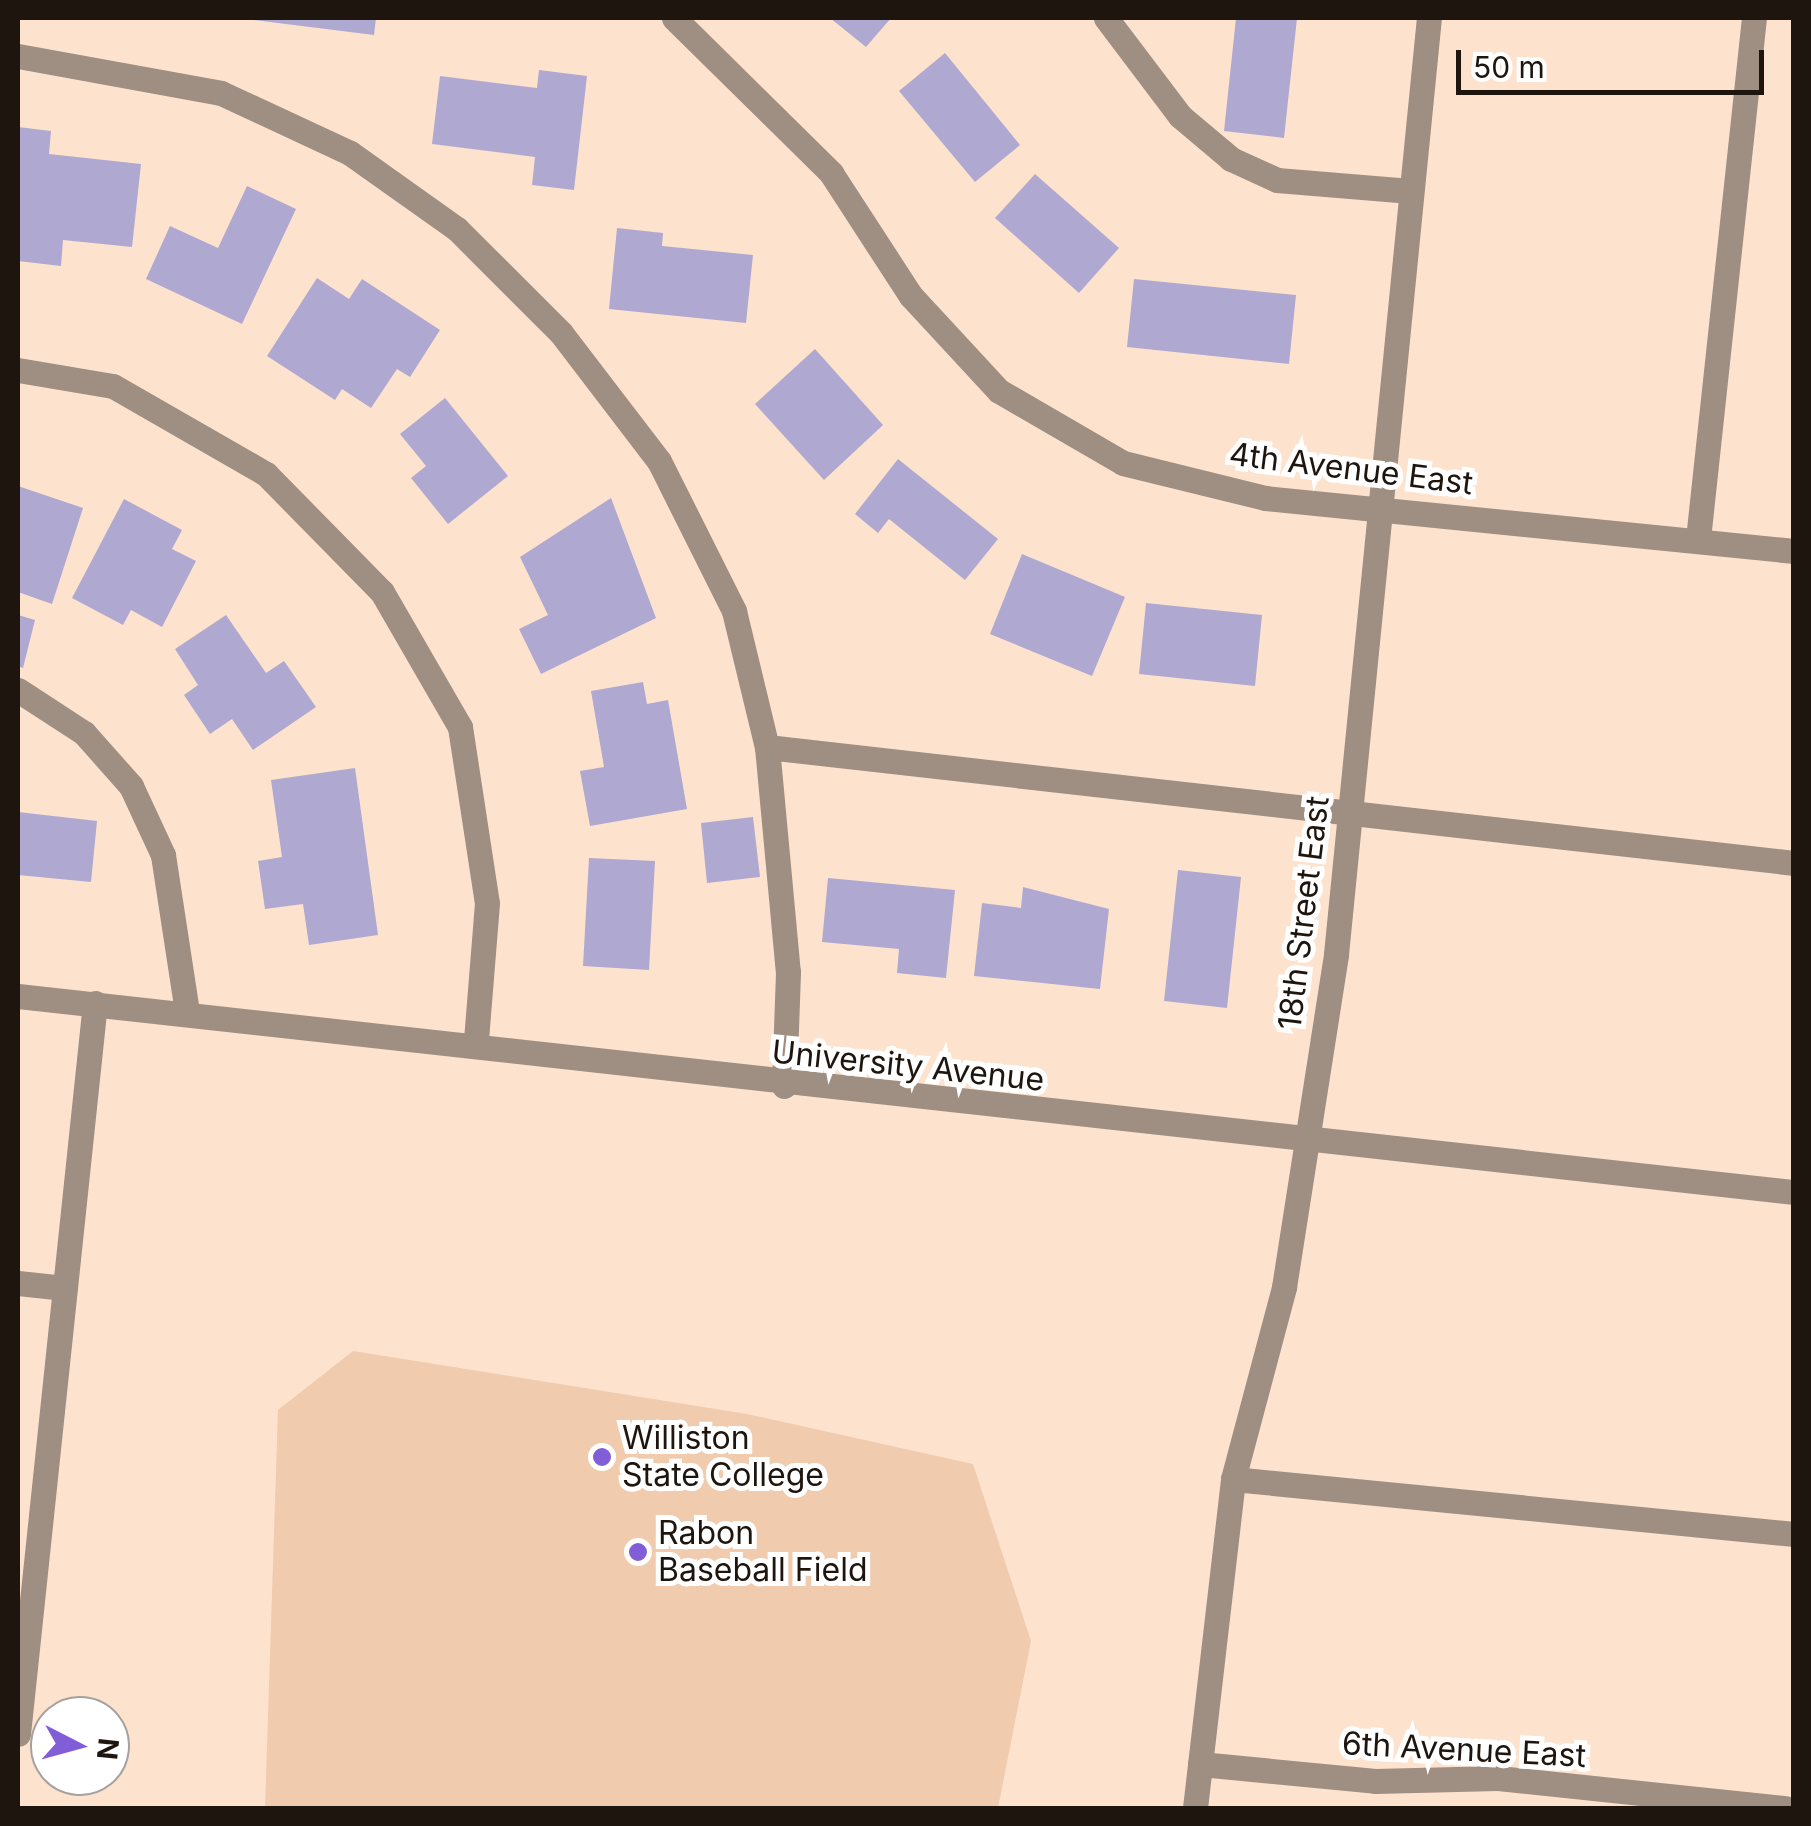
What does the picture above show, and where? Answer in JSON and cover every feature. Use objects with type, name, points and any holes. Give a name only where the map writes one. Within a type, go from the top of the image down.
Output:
[{"type":"street","name":"4th Avenue East","points":[[674,18],[831,173],[912,296],[999,391],[1124,463],[1265,498],[1794,551]]},
{"type":"street","points":[[1106,18],[1180,116],[1232,159],[1277,180],[1411,191]]},
{"type":"street","name":"18th Street East","points":[[1195,1808],[1233,1479],[1284,1287],[1350,813],[1429,18]]},
{"type":"street","points":[[1698,539],[1754,18]]},
{"type":"street","points":[[18,56],[221,93],[350,153],[457,229],[561,333],[659,462],[734,612],[768,747],[788,972],[784,1086]]},
{"type":"street","points":[[18,370],[113,386],[266,474],[382,592],[460,727],[487,903],[476,1042]]},
{"type":"street","points":[[18,690],[84,732],[131,786],[163,855],[188,1011]]},
{"type":"street","points":[[768,747],[1794,864]]},
{"type":"street","name":"University Avenue","points":[[18,996],[476,1042],[784,1086],[1794,1192]]},
{"type":"street","points":[[18,1734],[95,1003]]},
{"type":"street","points":[[18,1283],[65,1288]]},
{"type":"street","points":[[1233,1479],[1794,1534]]},
{"type":"street","name":"6th Avenue East","points":[[1200,1764],[1375,1781],[1498,1778],[1785,1808]]},
{"type":"shaded area","name":"Rabon Baseball Field","points":[[353,1351],[747,1414],[973,1464],[1031,1641],[998,1808],[265,1808],[278,1410]]},
{"type":"building","points":[[239,18],[376,18],[374,35]]},
{"type":"building","points":[[830,18],[891,18],[866,47]]},
{"type":"building","points":[[1236,18],[1297,18],[1284,138],[1224,131]]},
{"type":"building","points":[[945,53],[1020,145],[975,182],[899,91]]},
{"type":"building","points":[[539,70],[587,76],[574,190],[532,185],[535,157],[432,144],[440,76],[537,88]]},
{"type":"building","points":[[18,127],[51,131],[49,154],[141,164],[132,247],[63,240],[61,266],[18,261]]},
{"type":"building","points":[[1035,174],[1119,248],[1079,293],[995,218]]},
{"type":"building","points":[[247,186],[296,209],[242,324],[146,279],[170,226],[218,248]]},
{"type":"building","points":[[617,228],[663,233],[662,246],[753,255],[746,323],[609,309]]},
{"type":"building","points":[[317,278],[349,299],[362,279],[440,330],[410,377],[397,369],[371,408],[342,389],[335,400],[267,356]]},
{"type":"building","points":[[1134,279],[1296,295],[1289,364],[1127,347]]},
{"type":"building","points":[[815,349],[883,425],[824,480],[755,404]]},
{"type":"building","points":[[445,398],[508,476],[448,524],[411,478],[426,466],[400,434]]},
{"type":"building","points":[[898,459],[998,539],[965,580],[889,519],[878,533],[855,514]]},
{"type":"building","points":[[18,486],[83,508],[52,604],[18,592]]},
{"type":"building","points":[[611,498],[656,618],[541,674],[519,629],[548,615],[520,557]]},
{"type":"building","points":[[124,499],[182,530],[172,549],[196,561],[162,627],[131,610],[123,625],[72,598]]},
{"type":"building","points":[[1022,554],[1125,597],[1092,676],[990,634]]},
{"type":"building","points":[[1146,603],[1262,615],[1255,686],[1139,674]]},
{"type":"building","points":[[18,615],[35,620],[23,668],[18,666]]},
{"type":"building","points":[[226,615],[266,673],[284,661],[316,707],[253,750],[232,719],[210,734],[184,695],[198,685],[175,649]]},
{"type":"building","points":[[643,682],[647,704],[668,700],[687,809],[590,826],[580,771],[604,767],[591,691]]},
{"type":"building","points":[[355,768],[378,935],[309,945],[303,904],[265,909],[258,861],[282,857],[271,780]]},
{"type":"building","points":[[18,812],[97,821],[91,882],[18,875]]},
{"type":"building","points":[[753,817],[760,877],[707,883],[701,823]]},
{"type":"building","points":[[589,858],[655,861],[649,970],[583,966]]},
{"type":"building","points":[[1178,870],[1241,877],[1227,1008],[1164,1001]]},
{"type":"building","points":[[828,878],[955,890],[946,978],[897,973],[899,949],[822,942]]},
{"type":"building","points":[[1023,887],[1109,909],[1100,989],[974,976],[982,903],[1021,908]]},
{"type":"place","name":"Williston State College","points":[[602,1457]]},
{"type":"place","name":"Rabon Baseball Field","points":[[638,1552]]}]
